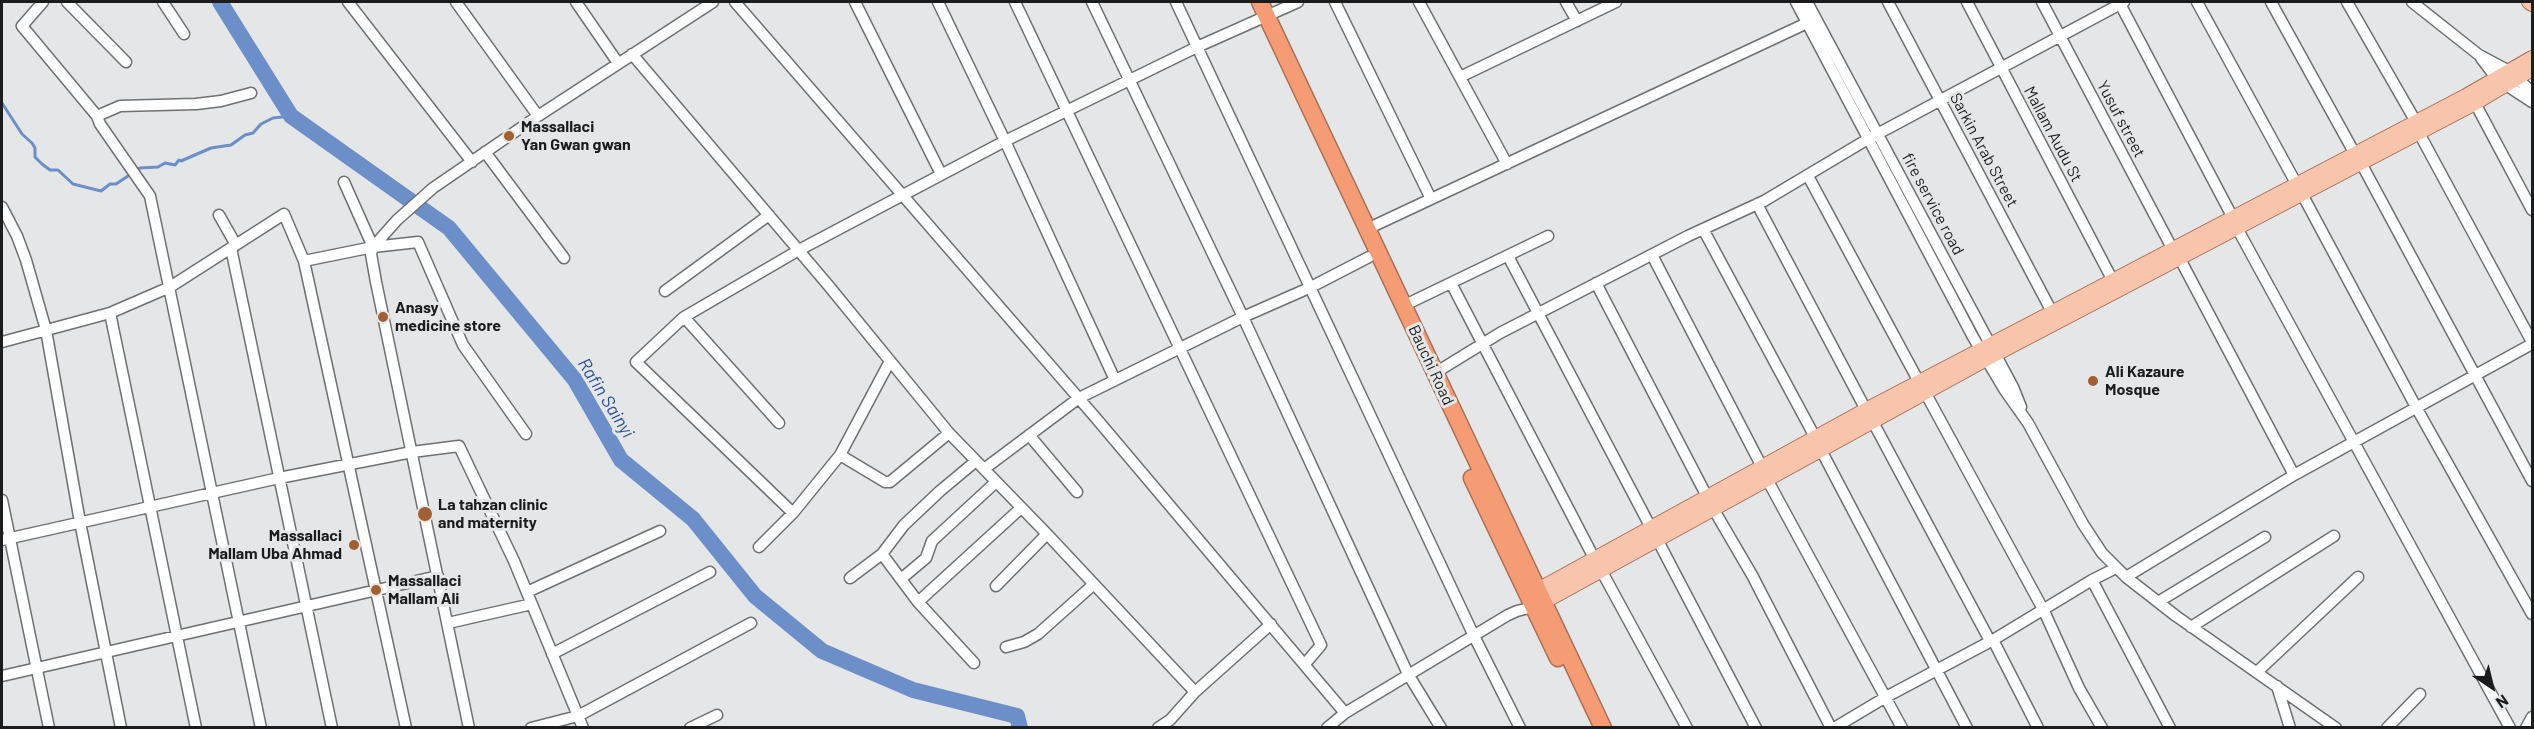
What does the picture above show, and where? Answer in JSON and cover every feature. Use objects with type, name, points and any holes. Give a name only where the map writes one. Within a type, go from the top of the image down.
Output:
[{"type":"highway","name":"Bauchi Road","points":[[1251,2],[1262,12],[1435,373],[1532,601],[1603,728]]},
{"type":"highway","name":"Bauchi Road","points":[[1262,12],[1369,257],[1592,728]]},
{"type":"main road","points":[[2418,127],[2475,103],[2532,58]]},
{"type":"main road","points":[[1532,601],[1598,564],[1657,539],[1714,510],[1768,480],[1818,445],[1988,352],[2507,79],[2532,69]]},
{"type":"main road","points":[[1988,352],[2052,312],[2113,281],[2176,254]]},
{"type":"main road","points":[[1598,564],[1650,526],[1762,467],[1818,445]]},
{"type":"street","points":[[43,2],[22,26],[97,116],[100,124],[150,196],[261,728]]},
{"type":"street","points":[[67,2],[126,62]]},
{"type":"street","points":[[163,2],[184,34]]},
{"type":"street","points":[[348,2],[472,162]]},
{"type":"street","points":[[456,2],[538,116]]},
{"type":"street","points":[[576,2],[618,63]]},
{"type":"street","points":[[469,728],[376,282],[371,254],[373,247],[397,220],[433,189],[538,116],[713,2]]},
{"type":"street","points":[[735,2],[1079,398],[1345,713]]},
{"type":"street","points":[[855,2],[941,174]]},
{"type":"street","points":[[938,2],[1115,380]]},
{"type":"street","points":[[1015,2],[1321,645],[1305,664]]},
{"type":"street","points":[[1092,2],[1243,318],[1408,674],[1441,728]]},
{"type":"street","points":[[1176,2],[1309,288],[1520,728]]},
{"type":"street","points":[[793,513],[636,362],[684,316],[799,250],[1005,141],[1130,82],[1262,12],[1298,2]]},
{"type":"street","points":[[1335,2],[1431,199]]},
{"type":"street","points":[[1419,2],[1507,164]]},
{"type":"street","points":[[1566,2],[1577,21]]},
{"type":"street","points":[[1460,77],[1616,2]]},
{"type":"street","points":[[1796,2],[1873,136]]},
{"type":"street","name":"fire service road","points":[[1808,2],[1873,136],[1988,352],[2013,387],[2028,423],[2083,524],[2116,568],[2126,577],[2192,627],[2336,728]]},
{"type":"street","name":"Sarkin Arab Street","points":[[1888,2],[2052,312]]},
{"type":"street","name":"Mallam Audu St","points":[[1966,2],[2113,281]]},
{"type":"street","name":"Yusuf street","points":[[2042,2],[2294,475]]},
{"type":"street","points":[[1435,373],[1538,313],[1703,229],[1758,204],[1873,136],[2121,2],[2235,223],[2510,728]]},
{"type":"street","points":[[2197,2],[2416,407],[2532,614]]},
{"type":"street","points":[[2271,2],[2532,482]]},
{"type":"street","points":[[2126,577],[2294,475],[2532,343],[2418,127],[2347,2]]},
{"type":"street","points":[[2412,2],[2479,55],[2532,102]]},
{"type":"street","points":[[1367,229],[1807,23]]},
{"type":"street","points":[[632,54],[799,250],[950,433],[1195,692]]},
{"type":"street","points":[[2507,79],[2532,92]]},
{"type":"street","points":[[97,116],[120,106],[196,104],[251,93]]},
{"type":"street","points":[[2475,103],[2532,210]]},
{"type":"street","points":[[485,152],[564,258]]},
{"type":"street","points":[[1808,176],[2044,611],[2079,688],[2102,728]]},
{"type":"street","points":[[344,183],[373,247]]},
{"type":"street","points":[[1758,204],[2038,728]]},
{"type":"street","points":[[2,207],[26,260],[46,330],[80,522],[121,728]]},
{"type":"street","points":[[219,214],[233,247],[332,728]]},
{"type":"street","points":[[2,342],[110,313],[170,287],[284,214],[304,261],[406,728]]},
{"type":"street","points":[[665,291],[769,215]]},
{"type":"street","points":[[1703,229],[1938,669],[1967,728]]},
{"type":"street","points":[[1403,306],[1548,236]]},
{"type":"street","points":[[304,261],[373,247],[418,242],[463,345],[526,434]]},
{"type":"street","points":[[1652,255],[1762,467]]},
{"type":"street","points":[[1508,256],[1650,526]]},
{"type":"street","points":[[850,578],[882,554],[904,525],[940,491],[1029,435],[1079,398],[1369,257]]},
{"type":"street","points":[[1451,283],[1687,728]]},
{"type":"street","points":[[1596,283],[1714,510],[1752,575],[1832,728],[1991,641],[2116,568]]},
{"type":"street","points":[[110,313],[196,728]]},
{"type":"street","points":[[684,316],[779,423]]},
{"type":"street","points":[[759,548],[793,513],[840,455],[890,361]]},
{"type":"street","points":[[840,455],[885,482],[890,482],[950,433]]},
{"type":"street","points":[[1029,435],[1077,492]]},
{"type":"street","points":[[5,539],[279,478],[412,452],[459,446],[528,592],[583,728]]},
{"type":"street","points":[[1768,480],[1902,728]]},
{"type":"street","points":[[901,579],[926,558],[932,541],[996,482]]},
{"type":"street","points":[[2,500],[5,539],[50,728]]},
{"type":"street","points":[[918,602],[1021,508]]},
{"type":"street","points":[[528,592],[660,531]]},
{"type":"street","points":[[996,586],[1047,534]]},
{"type":"street","points":[[2192,627],[2334,536]]},
{"type":"street","points":[[2158,602],[2265,537]]},
{"type":"street","points":[[1657,539],[1756,728]]},
{"type":"street","points":[[882,554],[918,602],[974,663]]},
{"type":"street","points":[[552,654],[710,572]]},
{"type":"street","points":[[2,676],[438,576]]},
{"type":"street","points":[[2257,672],[2358,578]]},
{"type":"street","points":[[2092,580],[2170,728]]},
{"type":"street","points":[[1006,647],[1024,642],[1038,634],[1094,584]]},
{"type":"street","points":[[1327,728],[1345,713],[1532,601]]},
{"type":"street","points":[[448,624],[532,604]]},
{"type":"street","points":[[531,728],[578,716],[751,622]]},
{"type":"street","points":[[1158,728],[1170,720],[1195,692],[1271,624]]},
{"type":"street","points":[[2277,685],[2290,728]]},
{"type":"street","points":[[2387,728],[2420,694]]},
{"type":"street","points":[[690,728],[717,715]]},
{"type":"street","points":[[2526,728],[2532,717]]},
{"type":"waterway","name":"Rafin Sainyi","points":[[220,2],[291,116],[449,228],[575,380],[621,460],[693,519],[755,596],[822,651],[913,690],[1017,716],[1020,728]]},
{"type":"waterway","points":[[2,103],[22,134],[32,143],[35,148],[35,157],[50,170],[58,170],[73,184],[101,191],[131,174]]},
{"type":"waterway","points":[[136,171],[140,168],[158,167],[165,163],[175,165],[179,160],[211,148],[231,145],[245,135],[253,133],[261,124],[273,118],[291,116]]},
{"type":"place","name":"Massallaci Yan Gwan gwan","points":[[509,136]]},
{"type":"place","name":"Anasy medicine store","points":[[383,317]]},
{"type":"place","name":"Ali Kazaure Mosque","points":[[2093,381]]},
{"type":"place","name":"La tahzan clinic and maternity","points":[[425,514]]},
{"type":"place","name":"Massallaci Mallam Uba Ahmad","points":[[354,545]]},
{"type":"place","name":"Massallaci Mallam Ali","points":[[376,590]]}]
